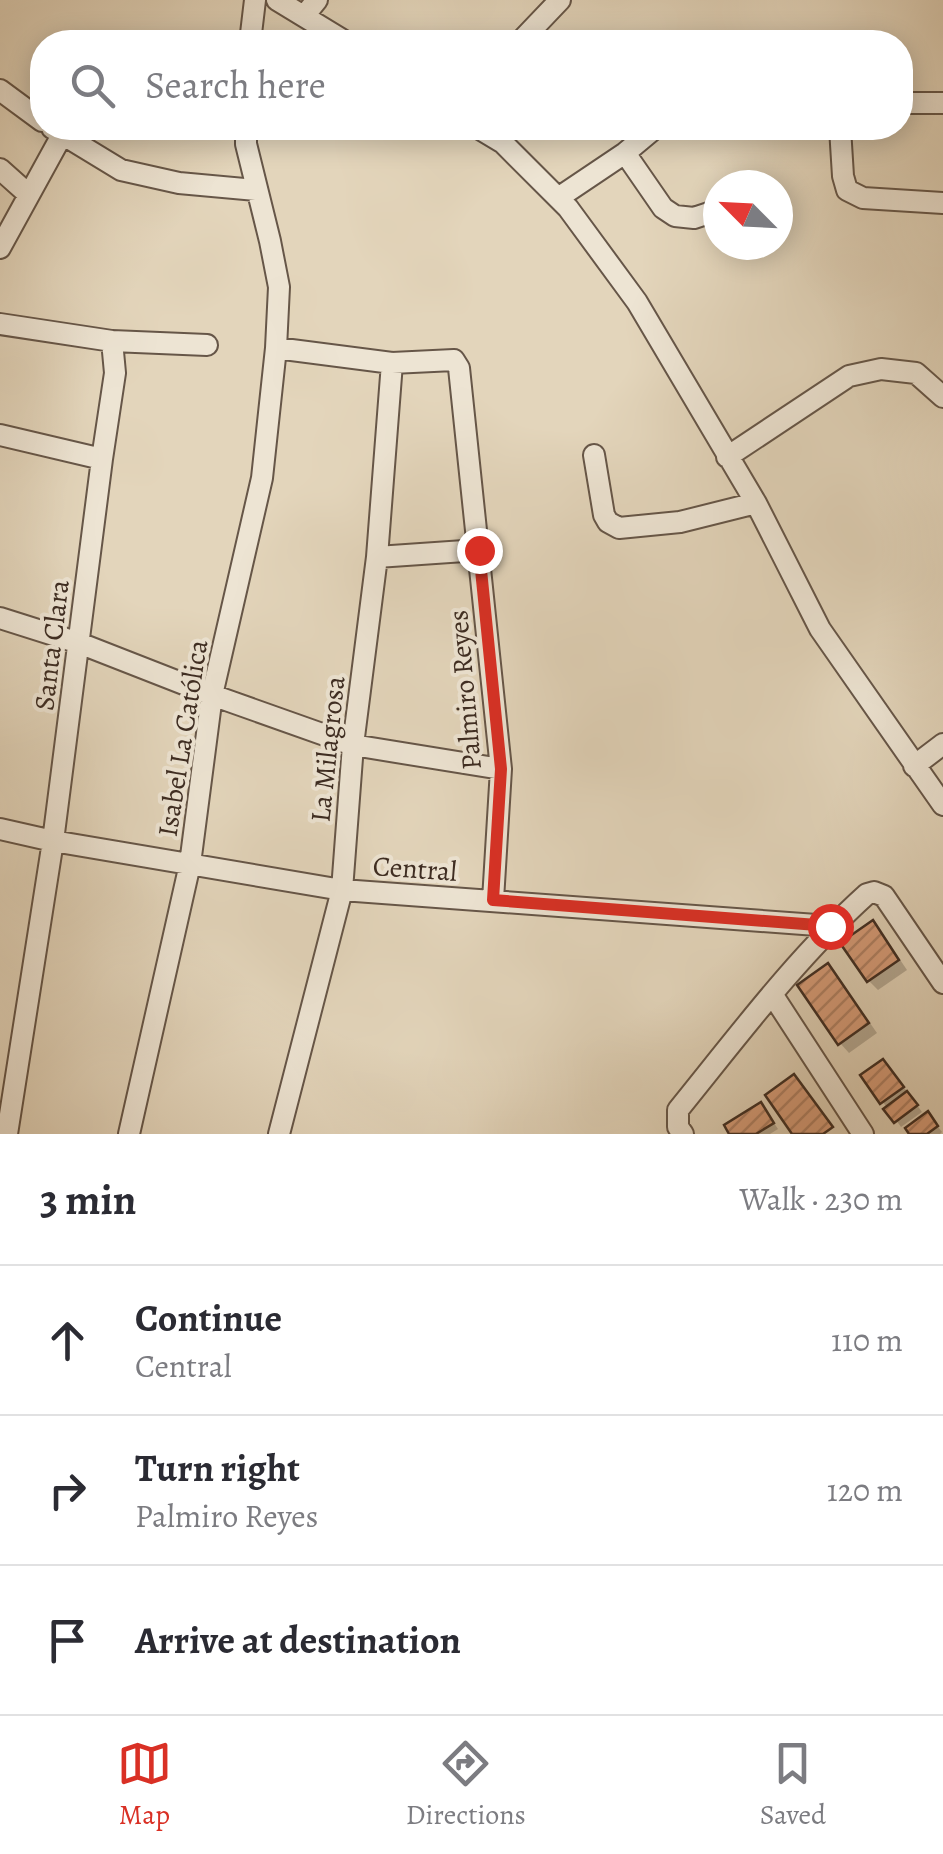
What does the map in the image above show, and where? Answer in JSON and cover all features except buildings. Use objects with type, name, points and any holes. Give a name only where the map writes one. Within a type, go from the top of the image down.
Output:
[{"type":"street","points":[[251,30],[255,0]]},
{"type":"street","points":[[277,0],[311,8],[334,30]]},
{"type":"street","points":[[531,30],[560,0]]},
{"type":"street","points":[[0,90],[30,112]]},
{"type":"street","points":[[913,103],[943,103]]},
{"type":"street","points":[[0,248],[53,140]]},
{"type":"street","points":[[72,140],[120,170],[179,184],[256,190]]},
{"type":"street","name":"Isabel La Católica","points":[[129,1134],[190,864],[212,695],[262,478],[276,348],[278,287],[246,140]]},
{"type":"street","points":[[497,140],[558,198],[637,302],[756,503],[820,630],[943,805]]},
{"type":"street","points":[[558,198],[641,140]]},
{"type":"street","points":[[841,140],[847,190],[863,198],[943,204]]},
{"type":"street","points":[[625,153],[663,208],[676,216],[703,215]]},
{"type":"street","points":[[0,169],[28,194]]},
{"type":"street","points":[[0,324],[112,342],[207,345]]},
{"type":"street","name":"Santa Clara","points":[[7,1134],[53,841],[116,373],[112,342]]},
{"type":"street","points":[[276,348],[392,363]]},
{"type":"street","name":"Palmiro Reyes","points":[[392,363],[454,360],[459,368],[501,769],[493,900]]},
{"type":"street","name":"La Milagrosa","points":[[279,1134],[342,890],[353,745],[377,558],[392,363]]},
{"type":"street","points":[[727,457],[849,376],[882,369],[916,374],[943,396]]},
{"type":"street","points":[[0,435],[102,459]]},
{"type":"street","points":[[594,455],[604,515],[619,528],[680,522],[756,503]]},
{"type":"street","points":[[377,558],[479,550]]},
{"type":"street","points":[[0,618],[79,643],[353,745],[501,769]]},
{"type":"street","points":[[914,766],[943,744]]},
{"type":"street","name":"Central","points":[[0,829],[342,890],[830,926]]},
{"type":"street","points":[[680,1126],[678,1110],[830,926],[866,894],[884,896],[943,983]]},
{"type":"street","points":[[772,994],[863,1134]]},
{"type":"route","points":[[479,550],[501,769],[493,900],[830,926]]}]
